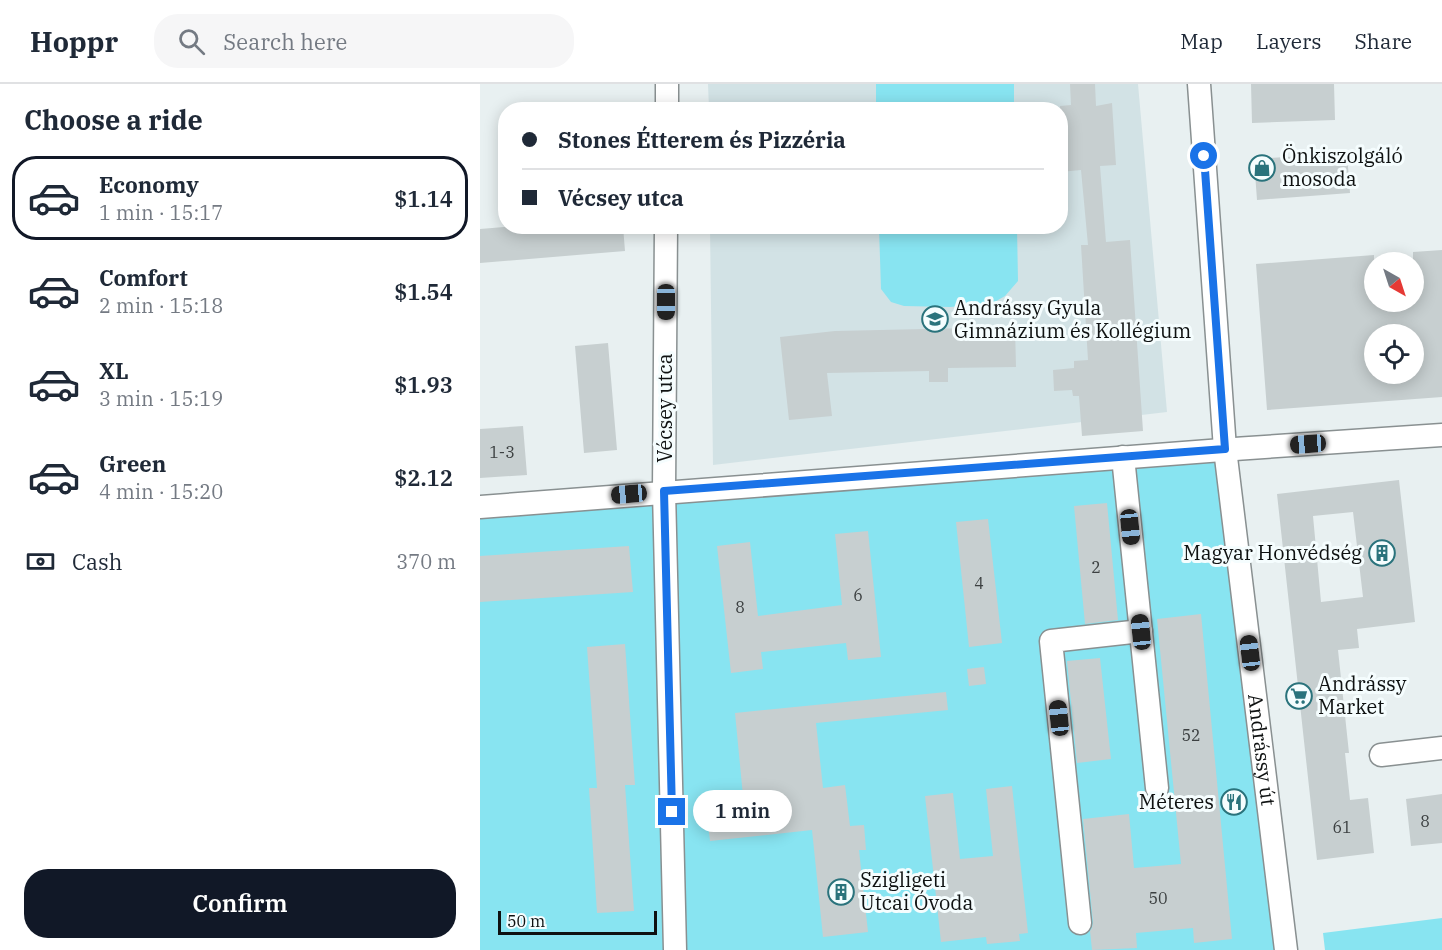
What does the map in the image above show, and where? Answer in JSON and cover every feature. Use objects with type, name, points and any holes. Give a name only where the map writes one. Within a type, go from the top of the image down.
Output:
[{"type":"street","points":[[667,84],[667,102]]},
{"type":"street","name":"Andrássy út","points":[[1199,84],[1225,449],[1286,950]]},
{"type":"street","name":"Vécsey utca","points":[[666,234],[664,491],[675,950]]},
{"type":"street","points":[[480,507],[1225,449],[1442,435]]},
{"type":"street","points":[[1123,457],[1157,788]]},
{"type":"street","points":[[1080,923],[1051,641],[1141,632]]},
{"type":"street","points":[[1381,755],[1442,748]]},
{"type":"shaded area","name":"Andrássy Gyula Gimnázium és Kollégium","points":[[708,84],[1138,84],[1167,412],[713,465],[710,234],[1068,234],[1068,102],[709,102]]},
{"type":"shaded area","points":[[876,84],[1014,84],[1014,102],[876,102]]},
{"type":"shaded area","points":[[879,234],[1017,234],[1018,281],[1005,296],[991,304],[950,307],[904,306],[891,302],[881,289]]},
{"type":"shaded area","points":[[1222,452],[1280,950],[480,950],[480,510]]},
{"type":"shaded area","points":[[1442,918],[1442,950],[1325,950],[1323,933]]},
{"type":"building","points":[[1070,84],[1095,84],[1096,106],[1112,103],[1116,165],[1100,166],[1106,242],[1130,240],[1143,431],[1082,436],[1079,396],[1073,396],[1072,390],[1054,391],[1053,370],[1074,368],[1074,361],[1088,360],[1081,245],[1088,245],[1081,170],[1068,171],[1068,105],[1071,105]]},
{"type":"building","points":[[1251,84],[1334,84],[1335,120],[1252,123]]},
{"type":"building","points":[[1347,153],[1350,193],[1257,200],[1254,159]]},
{"type":"building","points":[[498,228],[498,234],[624,234],[625,251],[480,263],[480,229]]},
{"type":"building","points":[[1442,250],[1442,397],[1267,410],[1256,264],[1364,256],[1364,312],[1424,312],[1424,252],[1413,252]]},
{"type":"building","points":[[1015,327],[1016,367],[948,368],[948,382],[929,382],[929,371],[827,373],[832,416],[789,420],[780,337],[835,331]]},
{"type":"building","points":[[608,343],[617,450],[584,453],[575,346]]},
{"type":"building","points":[[523,426],[527,475],[480,478],[480,429]]},
{"type":"building","points":[[1399,480],[1415,622],[1357,629],[1359,648],[1338,650],[1349,753],[1345,753],[1350,800],[1368,798],[1374,853],[1317,860],[1277,494]],"holes":[[[1353,512],[1363,597],[1321,602],[1313,516]]]},
{"type":"building","points":[[1107,503],[1118,620],[1085,624],[1074,506]]},
{"type":"building","points":[[988,519],[1002,643],[969,647],[956,522]]},
{"type":"building","points":[[868,531],[881,657],[848,660],[846,643],[761,652],[763,669],[731,673],[717,546],[750,542],[758,616],[842,605],[835,534]]},
{"type":"building","points":[[629,546],[633,592],[480,602],[480,556]]},
{"type":"building","points":[[1201,614],[1232,939],[1194,943],[1193,928],[1136,933],[1137,948],[1092,950],[1090,931],[1093,922],[1083,819],[1129,814],[1134,868],[1181,864],[1157,619]]},
{"type":"building","points":[[625,644],[635,785],[625,785],[634,911],[597,913],[589,788],[597,788],[587,647]]},
{"type":"building","points":[[1100,658],[1111,759],[1077,763],[1067,661]]},
{"type":"building","points":[[984,667],[986,684],[969,686],[967,669]]},
{"type":"building","points":[[946,692],[948,710],[816,723],[823,788],[845,785],[850,826],[864,825],[866,850],[859,850],[868,932],[823,937],[812,830],[710,841],[705,800],[743,796],[735,713]]},
{"type":"building","points":[[1012,786],[1028,933],[1019,934],[1020,941],[987,944],[986,937],[941,942],[925,796],[953,793],[960,859],[993,856],[986,789]]},
{"type":"building","points":[[1442,794],[1442,843],[1411,846],[1406,799]]},
{"type":"place","name":"Önkiszolgáló mosoda","points":[[1262,168]]},
{"type":"place","name":"Andrássy Gyula Gimnázium és Kollégium","points":[[935,319]]},
{"type":"place","name":"Magyar Honvédség","points":[[1382,553]]},
{"type":"place","name":"Andrássy Market","points":[[1299,696]]},
{"type":"place","name":"Méteres","points":[[1234,802]]},
{"type":"place","name":"Szigligeti Utcai Óvoda","points":[[841,892]]},
{"type":"route","points":[[672,812],[664,491],[1225,449],[1204,156]]}]
